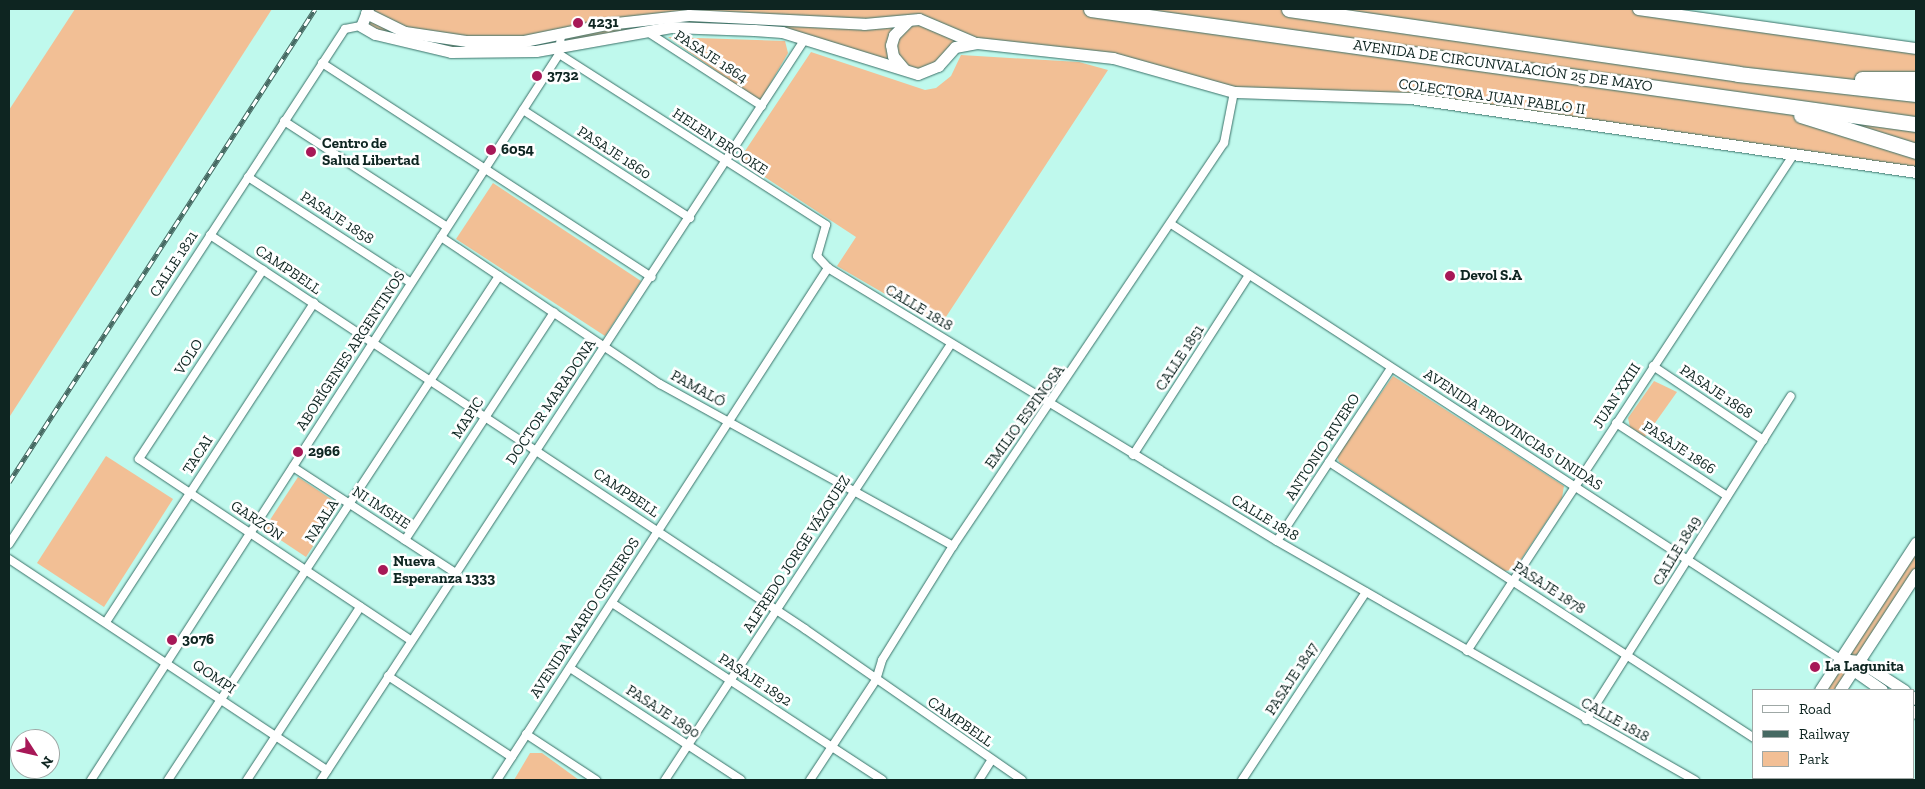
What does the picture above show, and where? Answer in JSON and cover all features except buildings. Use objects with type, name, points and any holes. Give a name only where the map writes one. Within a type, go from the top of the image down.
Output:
[{"type":"highway","name":"AVENIDA DE CIRCUNVALACIÓN 25 DE MAYO","points":[[1091,9],[1916,124]]},
{"type":"highway","name":"AVENIDA DE CIRCUNVALACIÓN 25 DE MAYO","points":[[1289,9],[1738,74],[1825,80],[1916,94]]},
{"type":"highway","points":[[1825,80],[1916,80]]},
{"type":"highway","points":[[1759,102],[1916,150]]},
{"type":"main road","points":[[1638,9],[1916,48]]},
{"type":"main road","points":[[361,26],[367,11]]},
{"type":"main road","name":"COLECTORA JUAN PABLO II","points":[[367,11],[405,32],[467,41],[524,41],[561,35],[607,24],[689,15],[864,24],[919,19],[977,43]]},
{"type":"main road","points":[[907,72],[895,61],[891,45],[900,26],[909,20]]},
{"type":"main road","name":"COLECTORA JUAN PABLO II","points":[[361,26],[399,42],[451,52],[559,50],[645,30],[754,30],[805,39],[907,72],[928,72],[954,46],[977,43],[1112,58],[1234,92],[1410,98],[1792,157],[1916,172]]},
{"type":"main road","points":[[937,26],[946,41],[944,57]]},
{"type":"main road","points":[[1821,689],[1916,543]]},
{"type":"main road","points":[[1841,689],[1916,574]]},
{"type":"main road","name":"AVENIDA PROVINCIAS UNIDAS","points":[[1840,659],[1902,689]]},
{"type":"main road","name":"AVENIDA PROVINCIAS UNIDAS","points":[[1856,666],[1881,689]]},
{"type":"street","name":"CALLE 1821","points":[[9,544],[345,29],[361,26]]},
{"type":"street","name":"PASAJE 1864","points":[[645,30],[762,106]]},
{"type":"street","name":"ABORÍGENES ARGENTINOS","points":[[91,780],[523,110],[559,50],[561,35]]},
{"type":"street","name":"DOCTOR MARADONA","points":[[321,780],[454,572],[652,277],[805,39]]},
{"type":"street","name":"HELEN BROOKE","points":[[559,50],[726,162],[826,225],[817,256],[828,268]]},
{"type":"street","points":[[322,63],[652,277]]},
{"type":"street","name":"EMILIO ESPINOSA","points":[[810,780],[876,680],[882,660],[953,546],[1224,143],[1234,92]]},
{"type":"street","name":"PASAJE 1860","points":[[523,110],[690,218]]},
{"type":"street","points":[[284,121],[447,227]]},
{"type":"street","name":"JUAN XXIII","points":[[1467,651],[1792,157]]},
{"type":"street","name":"PASAJE 1858","points":[[248,176],[411,283]]},
{"type":"street","name":"AVENIDA PROVINCIAS UNIDAS","points":[[1171,224],[1687,563],[1840,659]]},
{"type":"street","name":"CAMPBELL","points":[[210,235],[776,610],[991,761],[1022,780]]},
{"type":"street","name":"PAMALÓ","points":[[441,237],[605,345],[660,384],[953,546]]},
{"type":"street","name":"CALLE 1818","points":[[828,268],[950,344],[1277,541],[1586,720],[1695,780]]},
{"type":"street","name":"AVENIDA MARIO CISNEROS","points":[[497,780],[828,268]]},
{"type":"street","name":"VOLO","points":[[139,459],[263,270]]},
{"type":"street","name":"CALLE 1851","points":[[1133,455],[1249,275]]},
{"type":"street","name":"NAALA","points":[[168,780],[499,276]]},
{"type":"street","name":"TACAI","points":[[106,622],[314,304]]},
{"type":"street","name":"MAPIC","points":[[405,540],[554,312]]},
{"type":"street","name":"ALFREDO JORGE VÁZQUEZ","points":[[665,780],[950,344]]},
{"type":"street","name":"PASAJE 1868","points":[[1653,366],[1763,440]]},
{"type":"street","name":"ANTONIO RIVERO","points":[[1277,541],[1391,368]]},
{"type":"street","name":"CALLE 1849","points":[[1586,720],[1791,396]]},
{"type":"street","name":"PASAJE 1866","points":[[1616,423],[1728,496]]},
{"type":"street","name":"GARZÓN","points":[[139,459],[410,640]]},
{"type":"street","name":"PASAJE 1878","points":[[1329,462],[1752,737]]},
{"type":"street","name":"NI IMSHE","points":[[293,467],[454,572]]},
{"type":"street","name":"QOMPI","points":[[9,559],[167,662],[327,770]]},
{"type":"street","name":"PASAJE 1847","points":[[1242,780],[1366,592]]},
{"type":"street","name":"PASAJE 1892","points":[[612,603],[882,780]]},
{"type":"street","points":[[247,780],[360,607]]},
{"type":"street","name":"PASAJE 1890","points":[[570,668],[741,780]]},
{"type":"street","points":[[388,676],[512,757]]},
{"type":"street","points":[[526,734],[596,780]]},
{"type":"street","points":[[978,780],[991,761]]},
{"type":"green space","points":[[75,9],[272,9],[10,416],[9,110]]},
{"type":"green space","points":[[368,9],[1638,9],[1916,48],[1916,172],[1410,98],[1234,92],[1113,58],[964,43],[929,72],[782,32],[699,27],[560,47],[451,52],[361,26]]},
{"type":"green space","points":[[668,37],[785,41],[788,53],[762,98],[757,100]]},
{"type":"green space","points":[[811,52],[925,90],[936,88],[951,76],[961,55],[1079,62],[1108,70],[940,326],[837,266],[856,237],[739,160]]},
{"type":"green space","points":[[493,183],[641,281],[605,336],[456,239]]},
{"type":"green space","points":[[1393,376],[1564,486],[1562,498],[1514,570],[1504,571],[1339,462],[1337,456]]},
{"type":"green space","points":[[1654,381],[1677,392],[1645,437],[1630,427],[1628,418]]},
{"type":"green space","points":[[106,456],[173,499],[104,607],[37,563]]},
{"type":"green space","points":[[298,477],[340,505],[306,557],[264,529]]},
{"type":"green space","points":[[1916,543],[1916,574],[1841,689],[1821,689]]},
{"type":"green space","points":[[530,753],[542,753],[579,780],[514,780]]},
{"type":"railway","points":[[9,482],[315,9]]},
{"type":"place","name":"4231","points":[[578,23]]},
{"type":"place","name":"3732","points":[[537,76]]},
{"type":"place","name":"6054","points":[[491,150]]},
{"type":"place","name":"Centro de Salud Libertad","points":[[311,152]]},
{"type":"place","name":"Devol S.A","points":[[1450,276]]},
{"type":"place","name":"2966","points":[[298,452]]},
{"type":"place","name":"Nueva Esperanza 1333","points":[[383,570]]},
{"type":"place","name":"3076","points":[[172,640]]},
{"type":"place","name":"La Lagunita","points":[[1815,667]]}]
